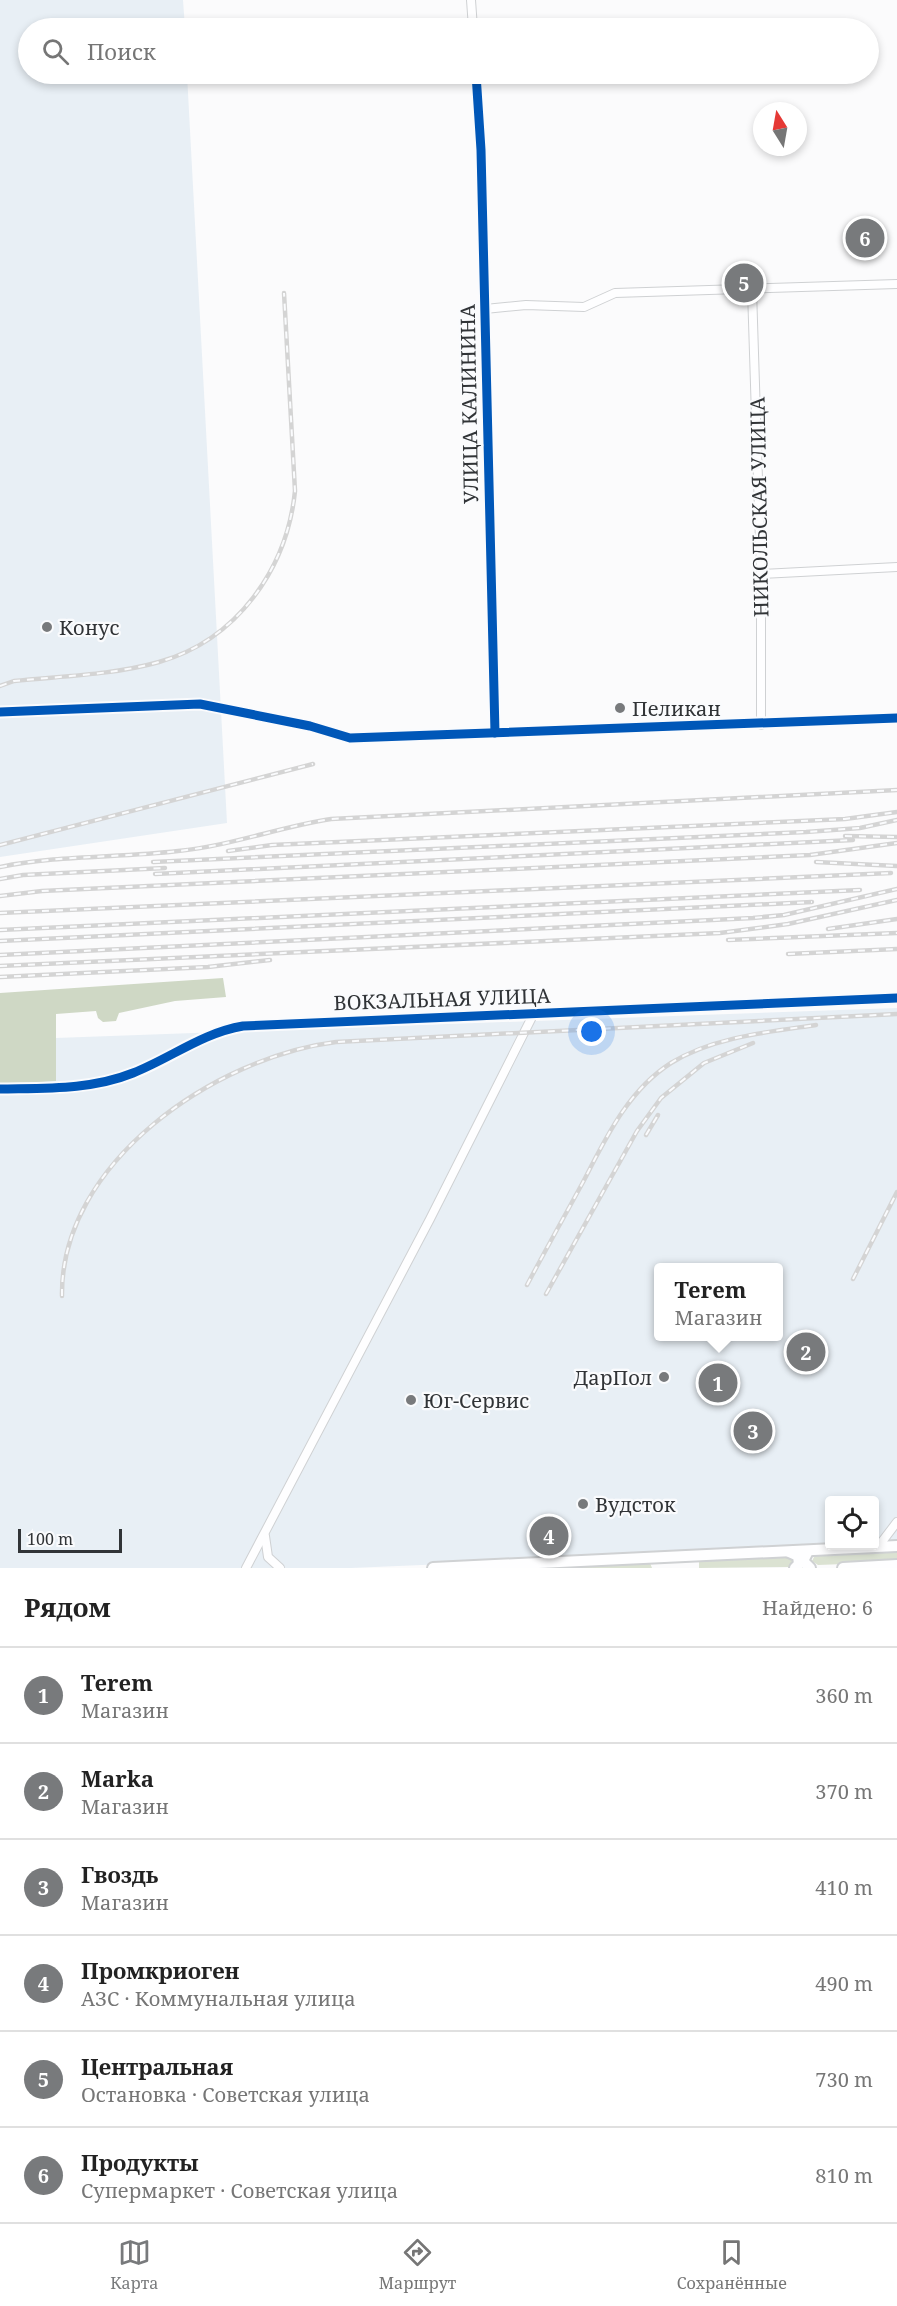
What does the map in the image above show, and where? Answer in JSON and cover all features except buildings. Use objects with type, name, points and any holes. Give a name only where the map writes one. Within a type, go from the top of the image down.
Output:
[{"type":"main road","points":[[879,1547],[897,1546]]},
{"type":"main road","points":[[433,1568],[656,1563],[830,1550]]},
{"type":"main road","points":[[810,1551],[805,1554],[803,1561],[810,1568]]},
{"type":"main road","points":[[789,1552],[798,1556],[798,1564],[795,1568]]},
{"type":"main road","points":[[843,1568],[897,1566]]},
{"type":"street","points":[[471,0],[472,18]]},
{"type":"street","name":"УЛИЦА КАЛИНИНА","points":[[477,84],[481,150],[497,717],[495,733]]},
{"type":"street","points":[[485,309],[526,304],[584,307],[615,293],[897,284]]},
{"type":"street","name":"НИКОЛЬСКАЯ УЛИЦА","points":[[752,290],[761,574],[761,725]]},
{"type":"street","points":[[761,574],[897,567]]},
{"type":"street","points":[[0,712],[200,704],[310,726],[350,738],[761,725],[897,718]]},
{"type":"street","name":"ВОКЗАЛЬНАЯ УЛИЦА","points":[[0,1089],[60,1087],[118,1078],[207,1035],[243,1026],[897,998]]},
{"type":"street","points":[[246,1568],[430,1220],[534,1013]]},
{"type":"street","points":[[879,1544],[897,1522]]},
{"type":"street","points":[[265,1534],[266,1551],[273,1563],[280,1568]]},
{"type":"shaded area","points":[[0,0],[183,0],[184,18],[18,18],[18,84],[188,84],[227,823],[0,857]]},
{"type":"shaded area","points":[[897,1008],[897,1545],[879,1546],[879,1496],[825,1496],[825,1548],[351,1568],[0,1568],[0,1040]]},
{"type":"green space","points":[[223,978],[226,997],[175,1001],[119,1013],[116,1021],[103,1022],[98,1018],[96,1011],[56,1014],[56,1081],[0,1085],[0,993]]},
{"type":"green space","points":[[897,1550],[897,1562],[818,1565],[812,1561],[815,1555]]},
{"type":"green space","points":[[794,1556],[793,1566],[789,1567],[699,1568],[699,1560]]},
{"type":"green space","points":[[650,1563],[652,1568],[505,1568]]},
{"type":"railway","points":[[0,686],[14,681],[106,672],[159,662],[187,652],[212,637],[234,619],[253,598],[269,574],[281,548],[290,520],[295,491],[284,293]]},
{"type":"railway","points":[[0,845],[313,764]]},
{"type":"railway","points":[[0,867],[44,860],[197,849],[331,819],[897,790]]},
{"type":"railway","points":[[228,851],[272,845],[845,819],[897,812]]},
{"type":"railway","points":[[153,862],[806,832],[860,828],[897,820]]},
{"type":"railway","points":[[845,836],[897,837]]},
{"type":"railway","points":[[155,874],[853,840]]},
{"type":"railway","points":[[0,896],[42,891],[810,855],[897,843]]},
{"type":"railway","points":[[816,862],[897,866]]},
{"type":"railway","points":[[0,879],[23,875],[165,868]]},
{"type":"railway","points":[[0,913],[891,873]]},
{"type":"railway","points":[[0,955],[753,918],[784,915],[897,889]]},
{"type":"railway","points":[[0,930],[860,890]]},
{"type":"railway","points":[[0,966],[720,933],[788,924],[897,900]]},
{"type":"railway","points":[[0,941],[812,902]]},
{"type":"railway","points":[[828,929],[897,919]]},
{"type":"railway","points":[[728,940],[897,933]]},
{"type":"railway","points":[[788,954],[897,949]]},
{"type":"railway","points":[[0,977],[208,967],[270,960]]},
{"type":"railway","points":[[62,1296],[68,1247],[87,1202],[116,1161],[153,1124],[196,1094],[242,1069],[290,1052],[336,1042],[897,1014]]},
{"type":"railway","points":[[527,1285],[609,1134],[630,1102],[655,1074],[687,1054],[723,1041],[816,1025]]},
{"type":"railway","points":[[546,1294],[637,1131],[661,1098],[704,1063],[753,1043]]},
{"type":"railway","points":[[646,1135],[658,1115]]},
{"type":"railway","points":[[853,1279],[897,1192]]},
{"type":"cycle path","points":[[477,84],[481,150],[495,733]]},
{"type":"cycle path","points":[[0,712],[200,704],[310,726],[350,738],[897,718]]},
{"type":"cycle path","points":[[0,1089],[67,1087],[117,1079],[214,1034],[243,1026],[897,998]]},
{"type":"place","name":"Продукты","points":[[865,238]]},
{"type":"place","name":"Центральная","points":[[744,283]]},
{"type":"place","name":"Конус","points":[[47,627]]},
{"type":"place","name":"Пеликан","points":[[620,708]]},
{"type":"place","name":"Marka","points":[[806,1352]]},
{"type":"place","name":"ДарПол","points":[[664,1377]]},
{"type":"place","name":"Terem","points":[[718,1383]]},
{"type":"place","name":"Юг-Сервис","points":[[411,1400]]},
{"type":"place","name":"Гвоздь","points":[[753,1431]]},
{"type":"place","name":"Вудсток","points":[[583,1504]]},
{"type":"place","name":"Промкриоген","points":[[549,1536]]}]
